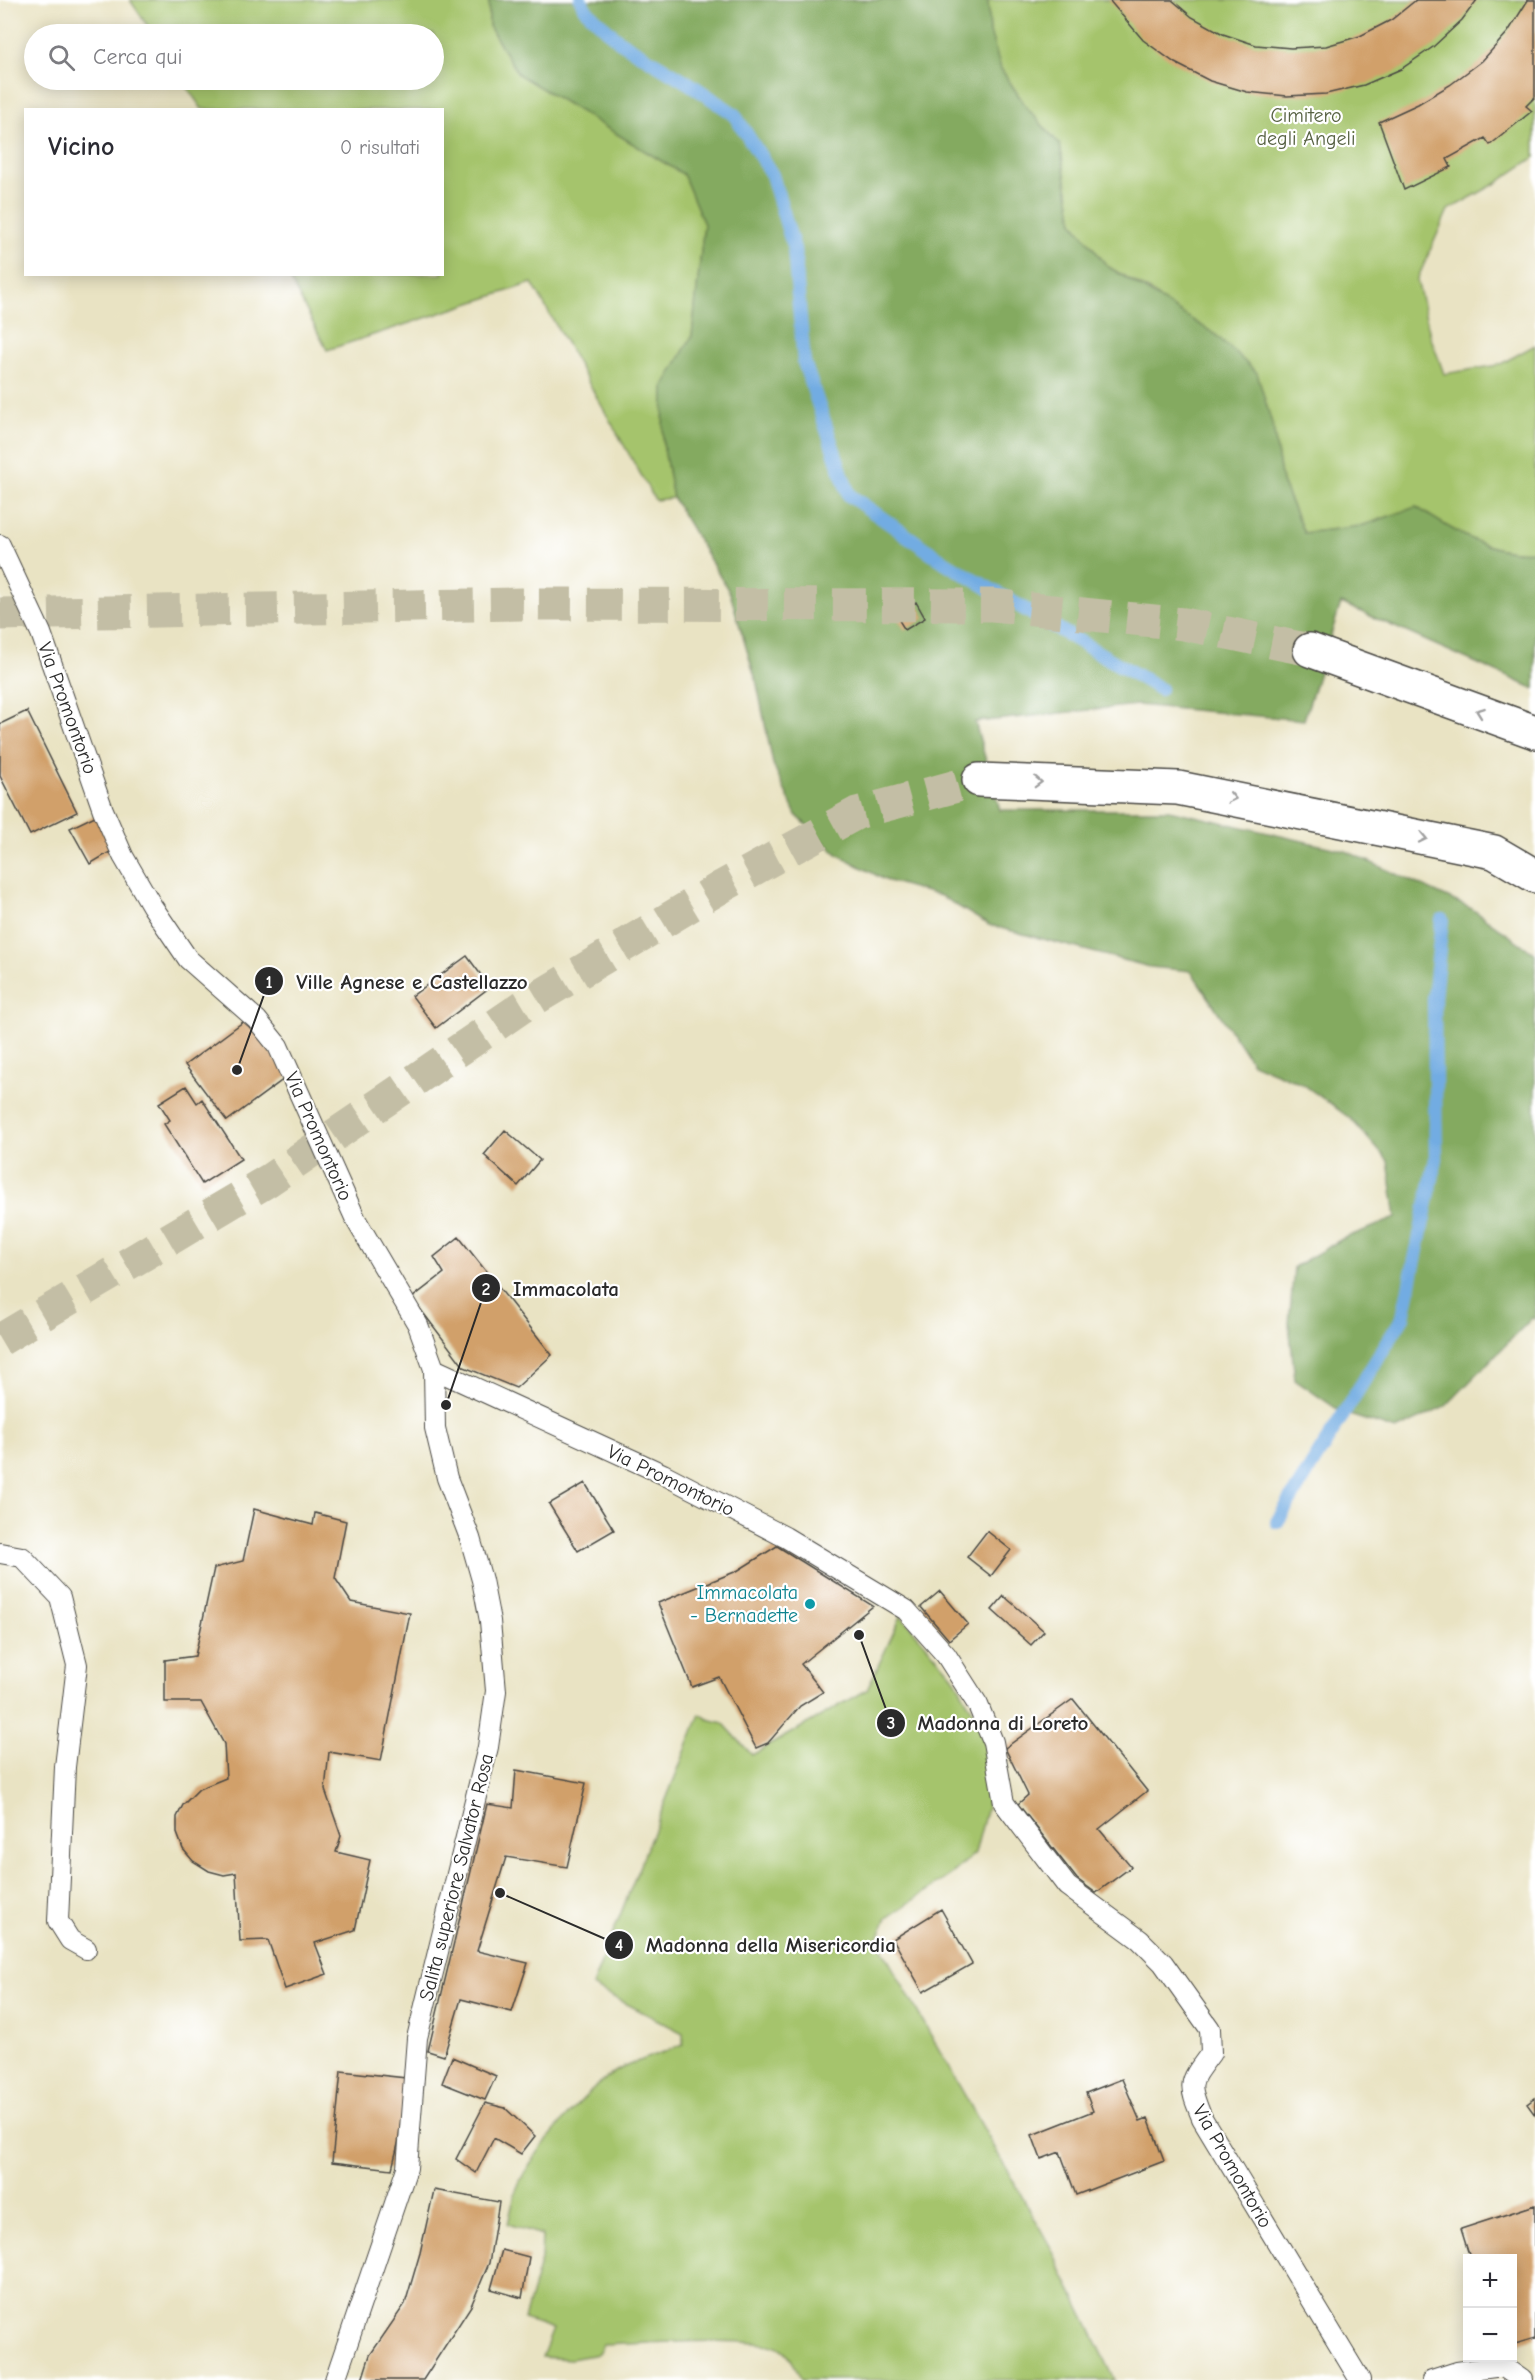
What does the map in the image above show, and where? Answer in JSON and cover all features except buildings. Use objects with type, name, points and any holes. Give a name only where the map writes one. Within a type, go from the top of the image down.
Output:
[{"type":"highway","points":[[1310,650],[1535,732]]},
{"type":"highway","points":[[980,780],[1187,789],[1494,852],[1535,876]]},
{"type":"lane","name":"Via Promontorio","points":[[0,545],[41,633],[103,810],[123,856],[152,906],[188,959],[257,1020],[278,1046],[356,1220],[418,1325],[434,1369],[663,1474],[765,1527],[906,1610],[946,1655],[978,1705],[993,1742],[1004,1803],[1067,1886],[1140,1940],[1163,1963],[1210,2029],[1211,2053],[1192,2079],[1192,2093],[1202,2118],[1360,2380]]},
{"type":"lane","name":"Salita superiore Salvator Rosa","points":[[335,2380],[407,2168],[417,2038],[488,1747],[496,1690],[490,1621],[482,1580],[470,1538],[447,1478],[435,1428],[434,1369]]},
{"type":"lane","points":[[0,1553],[22,1557],[60,1598],[77,1665],[65,1767],[58,1921],[70,1940],[86,1949]]},
{"type":"lane","points":[[1432,2380],[1457,2372],[1502,2366],[1522,2380]]},
{"type":"green space","points":[[130,0],[489,0],[489,26],[518,74],[683,174],[704,224],[692,336],[664,386],[663,443],[673,498],[655,500],[532,283],[327,350],[289,276],[444,276],[444,108],[201,108],[189,90],[444,90],[444,24],[146,24]]},
{"type":"green space","points":[[489,0],[988,0],[990,32],[1001,69],[1027,108],[1060,145],[1073,222],[1107,266],[1215,334],[1257,373],[1273,427],[1282,482],[1304,533],[1361,526],[1416,507],[1472,540],[1502,549],[1535,551],[1535,689],[1341,603],[1304,720],[1137,705],[975,722],[1000,810],[1169,810],[1346,851],[1472,909],[1535,954],[1535,1319],[1532,1318],[1445,1407],[1396,1430],[1343,1413],[1295,1380],[1289,1324],[1294,1267],[1342,1239],[1396,1218],[1388,1161],[1351,1119],[1304,1085],[1252,1063],[1191,971],[1150,967],[989,925],[941,896],[885,880],[837,854],[796,815],[773,764],[757,684],[730,593],[673,498],[663,443],[664,386],[692,336],[704,224],[683,174],[518,74],[489,26]]},
{"type":"green space","name":"Cimitero degli Angeli","points":[[988,0],[1535,0],[1535,157],[1495,184],[1448,210],[1417,280],[1430,335],[1444,374],[1499,365],[1535,345],[1535,551],[1502,549],[1472,540],[1416,507],[1361,526],[1304,533],[1282,482],[1273,427],[1155,294],[1107,266],[1073,222],[1060,145],[1027,108],[1001,69],[990,32]]},
{"type":"green space","points":[[901,1616],[953,1676],[980,1724],[988,1755],[987,1807],[975,1853],[952,1874],[887,1918],[877,1940],[1050,2246],[1115,2380],[801,2380],[791,2359],[781,2349],[748,2342],[603,2345],[598,2354],[571,2359],[542,2357],[553,2329],[524,2319],[541,2260],[542,2235],[508,2224],[513,2201],[524,2174],[547,2140],[594,2089],[622,2068],[683,2045],[683,2033],[592,1986],[700,1714],[723,1723],[752,1755],[867,1690]]},
{"type":"waterway","points":[[581,0],[585,9],[619,41],[734,114],[772,175],[794,249],[804,362],[849,495],[946,563],[1160,689]]},
{"type":"waterway","points":[[1277,1522],[1403,1317],[1436,1159],[1434,999],[1442,920]]},
{"type":"tunnel","points":[[0,614],[522,604],[992,605],[1184,624],[1310,650]]},
{"type":"tunnel","points":[[0,1340],[269,1180],[522,1007],[723,886],[857,813],[979,780]]},
{"type":"place","name":"Ville Agnese e Castellazzo","points":[[237,1070]]},
{"type":"place","name":"Immacolata","points":[[446,1405]]},
{"type":"place","name":"Immacolata - Bernadette","points":[[810,1604]]},
{"type":"place","name":"Madonna di Loreto","points":[[859,1635]]},
{"type":"place","name":"Madonna della Misericordia","points":[[500,1893]]}]
